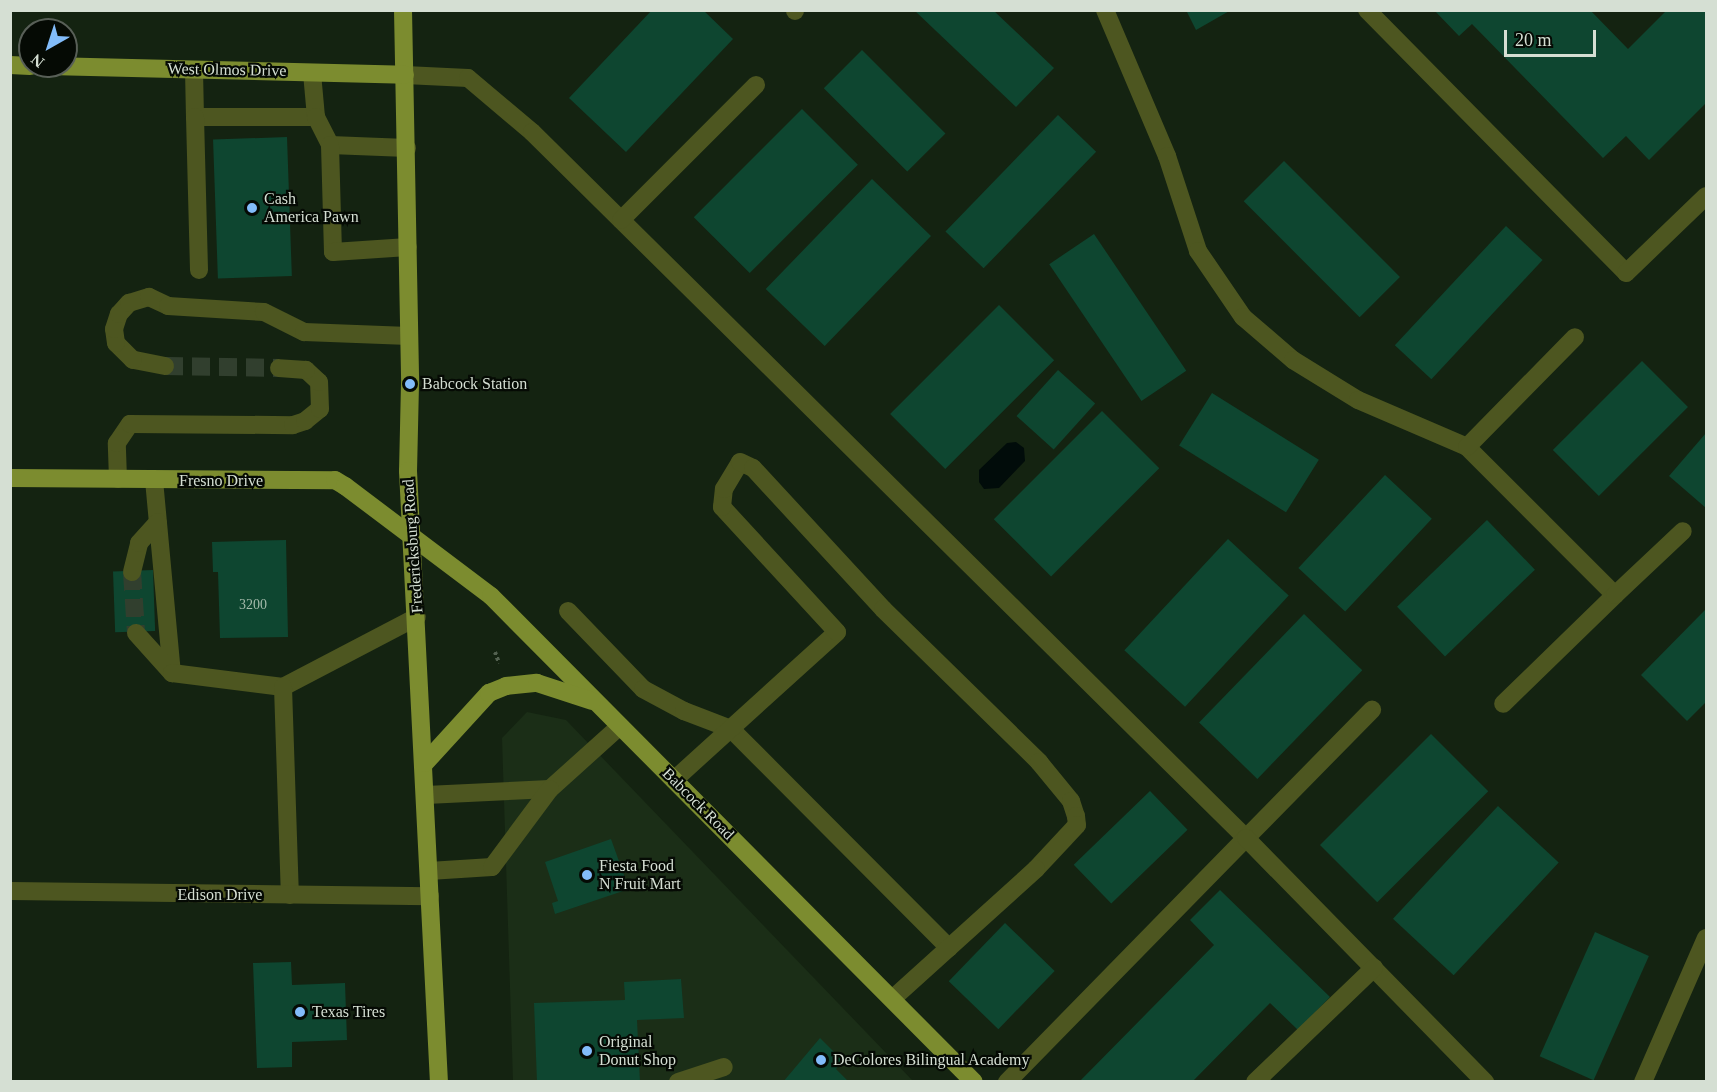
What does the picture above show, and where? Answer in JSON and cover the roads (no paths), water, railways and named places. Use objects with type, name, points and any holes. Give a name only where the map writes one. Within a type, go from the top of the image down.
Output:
[{"type":"main road","name":"Fredericksburg Road","points":[[403,10],[407,148],[408,471],[425,763],[439,1082]]},
{"type":"main road","name":"West Olmos Drive","points":[[78,67],[405,75]]},
{"type":"main road","name":"Fresno Drive","points":[[10,478],[335,480],[413,538]]},
{"type":"main road","name":"Babcock Road","points":[[413,538],[491,596],[974,1082]]},
{"type":"main road","points":[[425,763],[489,693],[506,686],[537,683],[597,702]]},
{"type":"street","points":[[1105,10],[1167,156],[1198,251],[1244,317],[1293,360],[1358,400],[1467,447],[1615,594]]},
{"type":"street","points":[[1368,10],[1626,273],[1707,196]]},
{"type":"street","points":[[194,70],[199,270]]},
{"type":"street","points":[[312,73],[316,117],[330,146],[333,252],[408,247]]},
{"type":"street","points":[[405,75],[468,78],[532,132],[1246,838],[1485,1082]]},
{"type":"street","points":[[621,220],[756,85]]},
{"type":"street","points":[[195,117],[316,117]]},
{"type":"street","points":[[330,146],[407,148]]},
{"type":"street","points":[[165,366],[149,366],[133,360],[116,343],[114,328],[119,314],[129,303],[149,297],[168,306],[264,312],[304,332],[409,336]]},
{"type":"street","points":[[1467,447],[1575,337]]},
{"type":"street","points":[[118,480],[117,443],[130,424],[143,422],[293,425],[305,421],[321,409],[319,382],[306,370],[279,368]]},
{"type":"street","points":[[674,780],[837,632],[722,507],[724,489],[740,462],[753,468],[883,609],[1039,762],[1071,801],[1077,825],[1063,842],[892,999]]},
{"type":"street","points":[[154,480],[172,673]]},
{"type":"street","points":[[132,572],[139,543],[158,522]]},
{"type":"street","points":[[1503,704],[1683,531]]},
{"type":"street","points":[[568,611],[644,689],[684,711],[731,729],[949,948]]},
{"type":"street","points":[[136,633],[172,673],[283,687],[417,617]]},
{"type":"street","points":[[283,687],[290,895]]},
{"type":"street","points":[[1007,1082],[1372,710]]},
{"type":"street","points":[[429,872],[492,867],[550,789],[620,726]]},
{"type":"street","points":[[426,795],[550,789]]},
{"type":"street","name":"Edison Drive","points":[[10,891],[430,896]]},
{"type":"street","points":[[1643,1082],[1707,938]]},
{"type":"street","points":[[1255,1082],[1374,968]]},
{"type":"street","points":[[678,1082],[724,1067]]},
{"type":"tunnel","points":[[165,366],[279,368]]},
{"type":"tunnel","points":[[132,572],[136,633]]},
{"type":"place","name":"Cash America Pawn","points":[[252,208]]},
{"type":"place","name":"Babcock Station","points":[[410,384]]},
{"type":"place","name":"Fiesta Food N Fruit Mart","points":[[587,875]]},
{"type":"place","name":"Texas Tires","points":[[300,1012]]},
{"type":"place","name":"Original Donut Shop","points":[[587,1051]]},
{"type":"place","name":"DeColores Bilingual Academy","points":[[821,1060]]}]
